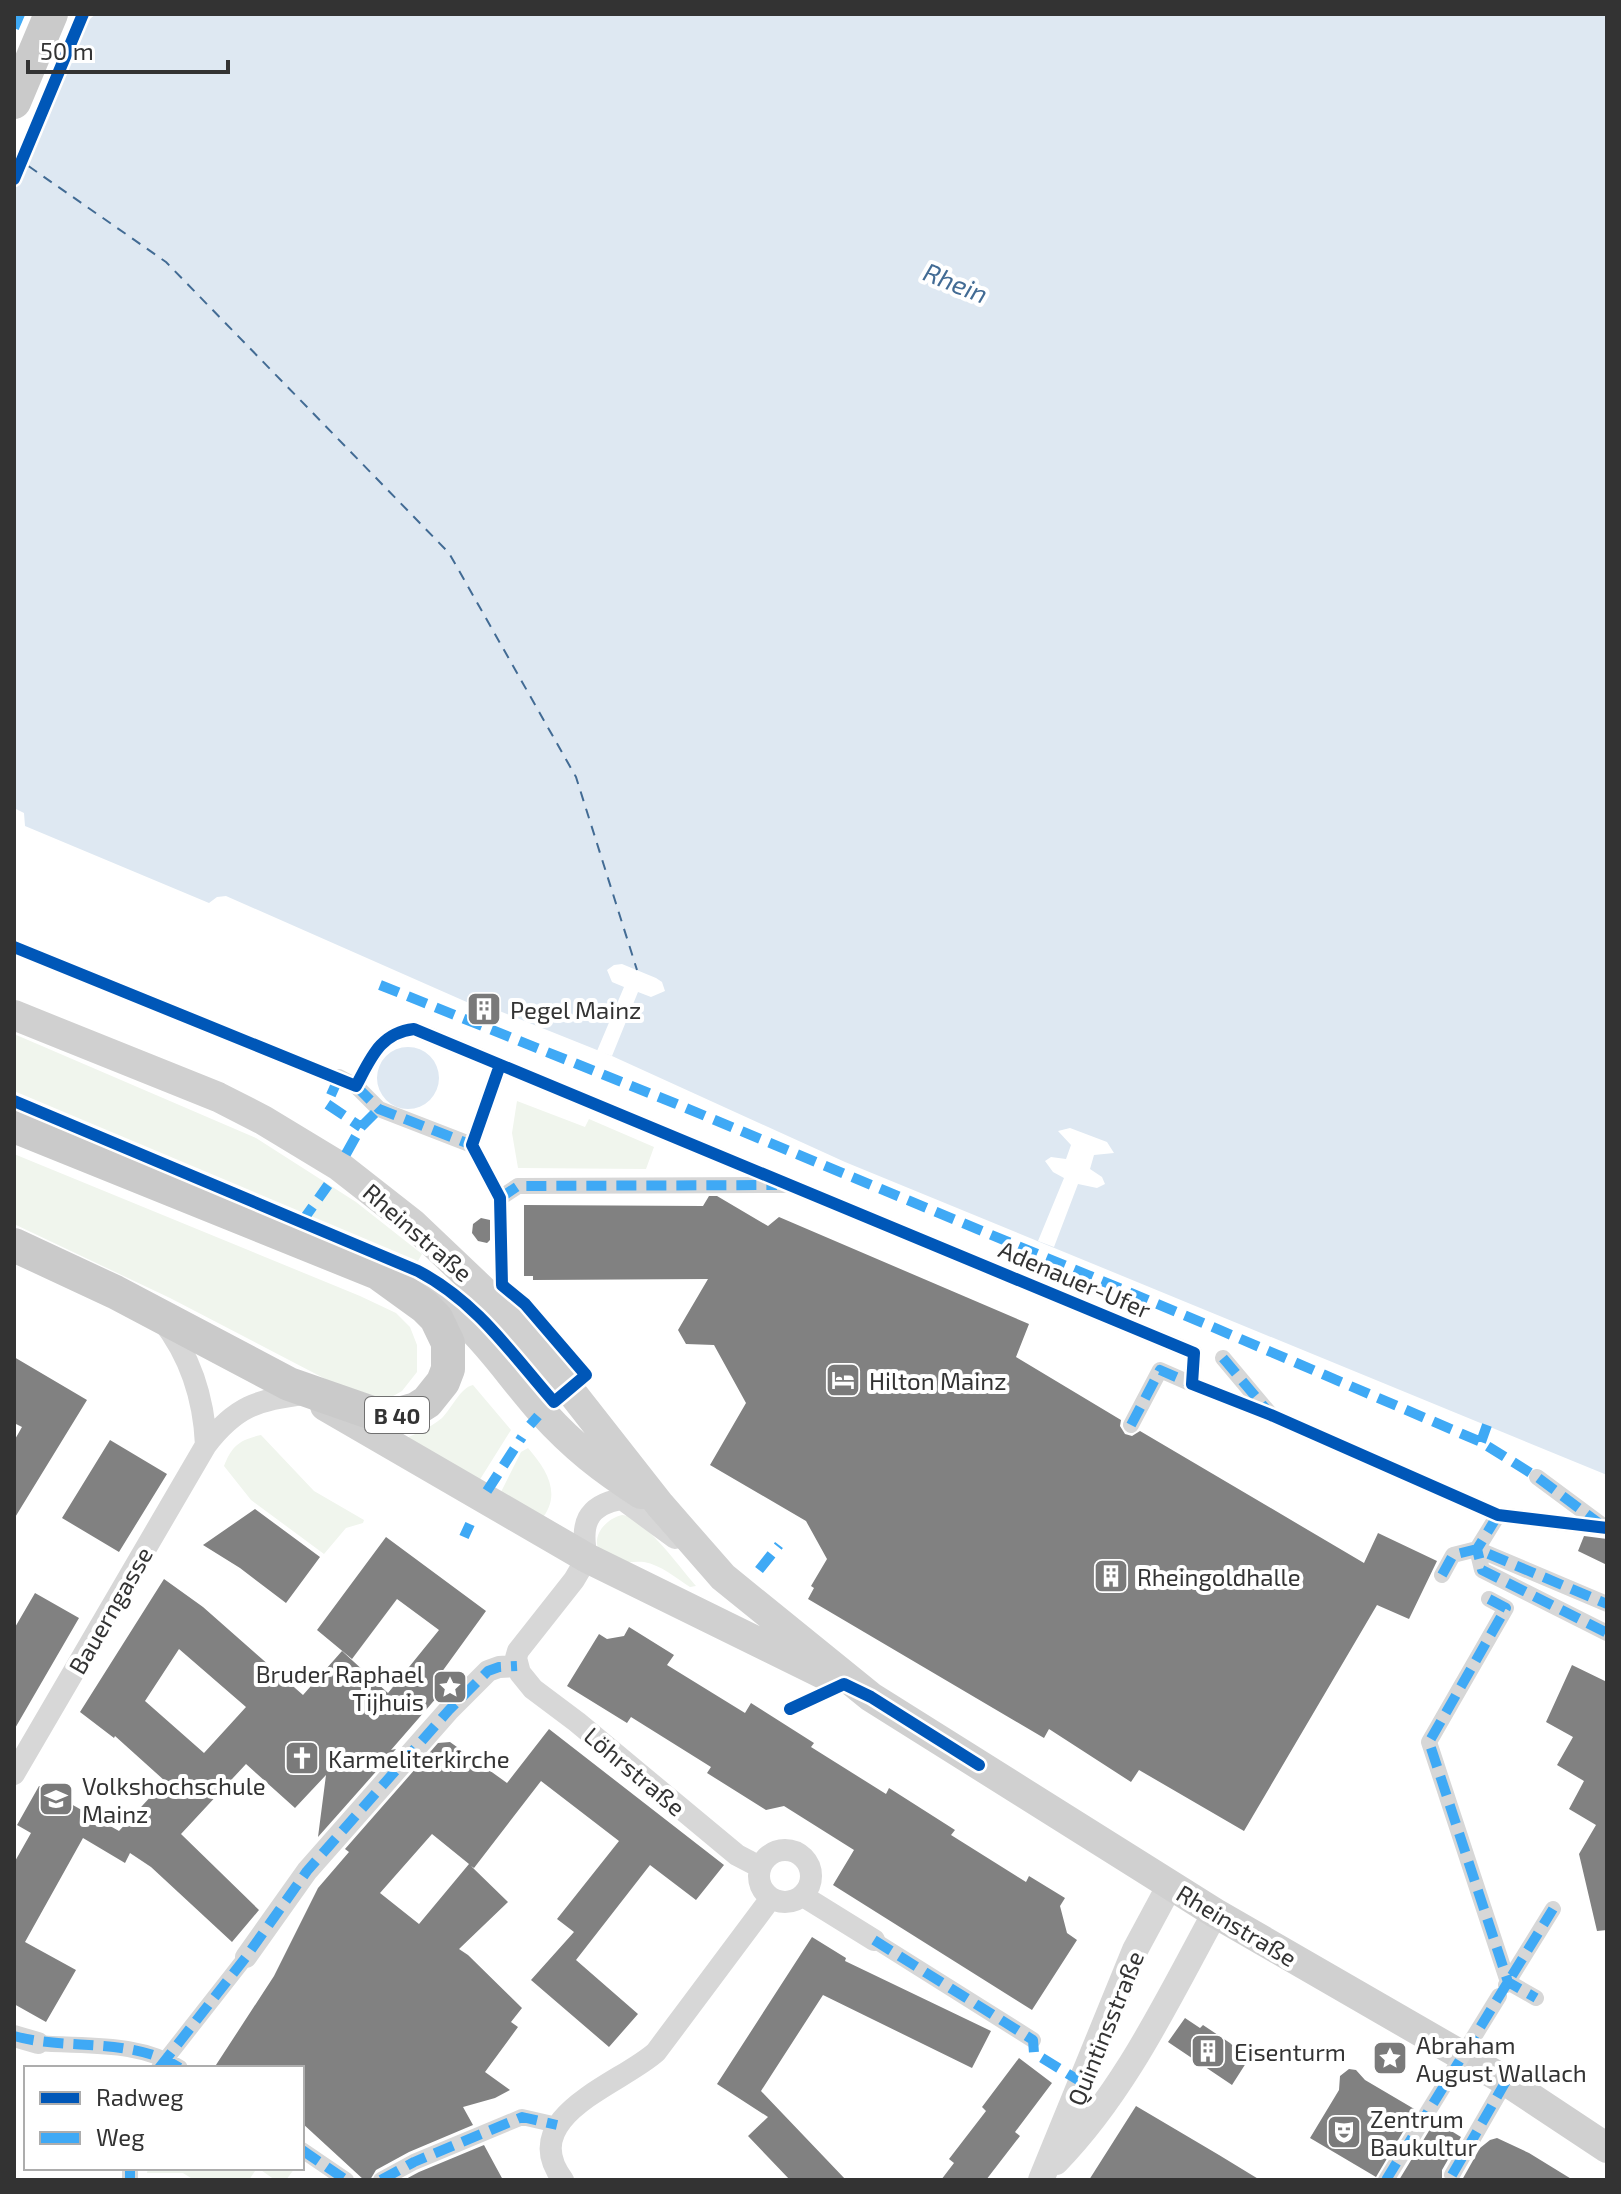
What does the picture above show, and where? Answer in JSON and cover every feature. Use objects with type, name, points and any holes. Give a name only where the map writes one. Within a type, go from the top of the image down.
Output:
[{"type":"main road","points":[[14,102],[51,14]]},
{"type":"main road","name":"Rheinstraße","points":[[14,1015],[218,1097],[339,1166],[387,1202],[461,1267],[496,1303],[569,1389],[660,1505],[723,1577],[871,1697]]},
{"type":"main road","name":"Rheinstraße","points":[[14,1126],[378,1273],[425,1307],[444,1331],[448,1343],[448,1369],[436,1393],[416,1409],[391,1416],[297,1389]]},
{"type":"main road","name":"Rheinstraße","points":[[14,1245],[159,1315],[297,1389],[587,1558],[871,1697],[1215,1913],[1506,2081],[1607,2148]]},
{"type":"main road","points":[[378,1273],[426,1293],[455,1311],[569,1439],[600,1468],[660,1505]]},
{"type":"street","name":"Adenauer-Ufer","points":[[356,1086],[379,1043],[400,1031],[414,1029],[1194,1353],[1192,1384]]},
{"type":"street","points":[[472,1145],[500,1065]]},
{"type":"street","points":[[339,1077],[356,1086],[379,1109],[472,1145],[500,1198],[502,1285]]},
{"type":"street","points":[[500,1198],[518,1186],[793,1185]]},
{"type":"street","points":[[159,1315],[186,1357],[196,1383],[206,1445]]},
{"type":"street","points":[[1223,1358],[1271,1415]]},
{"type":"street","points":[[1131,1425],[1160,1370],[1271,1415],[1498,1515],[1606,1528]]},
{"type":"street","name":"Bauerngasse","points":[[14,1774],[206,1445],[220,1427],[253,1403],[297,1389]]},
{"type":"street","points":[[1537,1477],[1606,1528]]},
{"type":"street","name":"Rheinstraße","points":[[587,1558],[582,1535],[588,1516],[602,1505],[622,1499],[649,1516],[723,1577]]},
{"type":"street","points":[[1498,1515],[1477,1549],[1482,1570],[1607,1633]]},
{"type":"street","points":[[1442,1575],[1453,1555],[1477,1549],[1607,1604]]},
{"type":"street","points":[[14,2036],[38,2043],[138,2050],[162,2063],[246,1957],[307,1871],[449,1710],[488,1671],[517,1666],[516,1658],[522,1643],[574,1580],[587,1558]]},
{"type":"street","points":[[1489,1599],[1506,1608],[1429,1742],[1504,1989]]},
{"type":"street","name":"Löhrstraße","points":[[517,1666],[533,1689],[737,1855],[760,1867]]},
{"type":"street","points":[[779,1850],[796,1852],[809,1863],[812,1881],[803,1896],[787,1902],[771,1898],[760,1884],[760,1867],[779,1850]]},
{"type":"street","name":"Quintinsstraße","points":[[1043,2176],[1135,1950],[1170,1885]]},
{"type":"street","points":[[803,1896],[1033,2040]]},
{"type":"street","points":[[563,2180],[553,2162],[551,2141],[557,2125],[573,2107],[656,2052],[771,1898]]},
{"type":"street","points":[[1386,2180],[1553,1909]]},
{"type":"street","name":"Quintinsstraße","points":[[1043,2176],[1085,2133],[1121,2082],[1215,1913]]},
{"type":"street","points":[[1504,1989],[1536,1998]]},
{"type":"street","points":[[1452,2175],[1506,2081]]},
{"type":"street","points":[[381,2180],[414,2162],[522,2117],[557,2125]]},
{"type":"street","points":[[304,2151],[346,2180]]},
{"type":"shaded area","points":[[14,1034],[256,1138],[356,1202],[422,1254],[418,1261],[14,1091]]},
{"type":"shaded area","points":[[517,1101],[585,1127],[589,1119],[654,1147],[646,1169],[518,1168],[512,1133]]},
{"type":"shaded area","points":[[14,1154],[396,1313],[410,1327],[417,1345],[417,1372],[402,1391],[386,1400],[360,1397],[170,1298],[14,1224]]},
{"type":"shaded area","points":[[473,1385],[511,1430],[479,1481],[401,1440],[437,1422],[464,1390]]},
{"type":"shaded area","points":[[261,1435],[314,1491],[364,1520],[363,1523],[346,1528],[324,1554],[251,1500],[224,1466],[237,1445]]},
{"type":"shaded area","points":[[528,1448],[550,1483],[550,1502],[540,1521],[500,1494],[521,1452]]},
{"type":"shaded area","points":[[622,1515],[651,1533],[696,1586],[690,1587],[650,1564],[616,1561],[604,1555],[597,1543],[601,1529]]},
{"type":"shaded area","points":[[148,2170],[256,2170],[249,2180],[194,2180],[183,2173],[147,2173]]},
{"type":"shaded area","points":[[261,2170],[294,2170],[286,2180],[275,2180]]},
{"type":"water","name":"Rhein","points":[[14,14],[66,14],[86,22],[96,14],[1607,14],[1607,1475],[845,1162],[612,1056],[492,1008],[492,1005],[481,1000],[478,1007],[226,896],[217,897],[209,903],[25,826],[24,813],[14,808]]},
{"type":"water","points":[[408,1047],[430,1056],[439,1078],[430,1100],[408,1109],[386,1100],[377,1078],[386,1056]]},
{"type":"pier","points":[[14,14],[76,14],[87,18],[14,192]]},
{"type":"pier","points":[[622,964],[656,978],[662,982],[665,991],[651,997],[638,992],[612,1056],[597,1051],[624,987],[612,982],[607,970]]},
{"type":"pier","points":[[1070,1128],[1107,1142],[1114,1153],[1094,1155],[1090,1169],[1102,1177],[1105,1184],[1097,1188],[1078,1184],[1054,1247],[1038,1241],[1064,1178],[1053,1172],[1045,1161],[1051,1157],[1066,1159],[1071,1145],[1058,1131]]},
{"type":"building","name":"Rheingoldhalle","points":[[709,1196],[717,1196],[768,1226],[779,1217],[1029,1324],[1016,1357],[1121,1420],[1120,1426],[1125,1434],[1132,1436],[1140,1431],[1364,1563],[1378,1533],[1437,1561],[1409,1619],[1377,1605],[1244,1831],[1139,1770],[1131,1782],[1049,1729],[1044,1738],[808,1599],[814,1588],[811,1586],[827,1559],[806,1521],[710,1465],[746,1403],[714,1345],[686,1344],[678,1330],[708,1279],[533,1280],[533,1276],[524,1276],[524,1205],[703,1206]]},
{"type":"building","points":[[481,1218],[490,1220],[490,1240],[487,1243],[478,1241],[472,1233],[473,1224]]},
{"type":"building","points":[[14,1357],[87,1400],[14,1519],[14,1441],[22,1427],[14,1423]]},
{"type":"building","points":[[110,1440],[167,1474],[119,1552],[62,1518]]},
{"type":"building","points":[[255,1509],[320,1557],[286,1603],[203,1545]]},
{"type":"building","points":[[1584,1536],[1607,1539],[1607,1565],[1578,1551]]},
{"type":"building","points":[[386,1537],[486,1611],[436,1680],[445,1688],[318,1837],[326,1775],[295,1808],[246,1764],[181,1834],[259,1910],[232,1942],[151,1867],[130,1853],[125,1863],[83,1838],[25,1942],[76,1970],[46,2022],[14,2004],[14,1863],[31,1833],[17,1825],[39,1786],[119,1831],[165,1781],[115,1736],[80,1712],[164,1579],[203,1607],[303,1695],[342,1651],[388,1693],[439,1630],[397,1599],[352,1659],[317,1630]],"holes":[[[179,1649],[246,1707],[204,1753],[145,1701]]]},
{"type":"building","points":[[35,1593],[79,1618],[14,1730],[14,1629]]},
{"type":"building","points":[[629,1627],[674,1655],[667,1665],[745,1713],[751,1703],[814,1743],[811,1747],[886,1794],[889,1788],[955,1830],[951,1835],[1026,1882],[1029,1876],[1065,1898],[1060,1906],[1067,1933],[1077,1940],[1032,2010],[833,1885],[854,1850],[784,1806],[766,1810],[707,1773],[711,1767],[631,1717],[627,1723],[567,1686],[599,1634],[607,1639],[624,1636]]},
{"type":"building","points":[[1572,1665],[1607,1682],[1607,1930],[1597,1931],[1579,1854],[1596,1825],[1569,1809],[1584,1781],[1557,1765],[1573,1737],[1546,1722]]},
{"type":"building","points":[[549,1729],[724,1865],[696,1900],[650,1865],[576,1960],[638,2014],[609,2047],[531,1980],[574,1932],[557,1919],[619,1841],[541,1781],[474,1868],[471,1866],[508,1902],[459,1949],[522,2008],[511,2022],[518,2027],[485,2072],[510,2090],[495,2098],[463,2107],[473,2125],[409,2152],[376,2170],[370,2180],[364,2180],[304,2125],[304,2066],[215,2066],[274,1976],[318,1888],[349,1852],[345,1849],[438,1743],[450,1742],[507,1783]],"holes":[[[432,1834],[469,1864],[419,1924],[380,1893]]]},
{"type":"building","points":[[812,1937],[846,1958],[845,1961],[991,2031],[972,2068],[823,1995],[761,2091],[846,2180],[790,2180],[748,2136],[768,2117],[717,2084]]},
{"type":"building","name":"Eisenturm","points":[[1185,2018],[1200,2028],[1203,2025],[1230,2043],[1248,2060],[1232,2085],[1168,2042]]},
{"type":"building","points":[[1019,2058],[1052,2083],[1015,2132],[1020,2136],[986,2180],[941,2180],[954,2163],[949,2159],[986,2111],[982,2107]]},
{"type":"building","points":[[1349,2069],[1356,2070],[1365,2080],[1416,2110],[1376,2177],[1310,2138],[1339,2090],[1340,2076]]},
{"type":"building","points":[[1136,2106],[1219,2155],[1260,2180],[1089,2180]]},
{"type":"building","points":[[1435,2121],[1461,2137],[1442,2170],[1442,2180],[1399,2180]]},
{"type":"building","points":[[1497,2138],[1573,2180],[1462,2180],[1480,2148]]},
{"type":"building","points":[[484,2145],[503,2180],[404,2180],[419,2172]]},
{"type":"ferry route","points":[[14,156],[166,262],[449,553],[576,777],[637,970]]},
{"type":"marked path","points":[[14,28],[20,14]]},
{"type":"marked path","points":[[380,985],[674,1103],[1481,1442],[1537,1477],[1600,1524]]},
{"type":"marked path","points":[[339,1077],[327,1104],[361,1127]]},
{"type":"marked path","points":[[356,1086],[379,1109],[472,1145]]},
{"type":"marked path","points":[[346,1154],[361,1127],[379,1109]]},
{"type":"marked path","points":[[301,1223],[328,1185]]},
{"type":"marked path","points":[[500,1198],[518,1186],[777,1185]]},
{"type":"marked path","points":[[1223,1358],[1266,1409]]},
{"type":"marked path","points":[[1131,1425],[1160,1370],[1192,1384]]},
{"type":"marked path","points":[[530,1425],[538,1416]]},
{"type":"marked path","points":[[1481,1442],[1487,1425]]},
{"type":"marked path","points":[[487,1491],[522,1437]]},
{"type":"marked path","points":[[1498,1515],[1477,1549],[1482,1570],[1607,1633]]},
{"type":"marked path","points":[[464,1537],[470,1524]]},
{"type":"marked path","points":[[759,1570],[779,1545]]},
{"type":"marked path","points":[[1442,1575],[1453,1555],[1477,1549],[1607,1604]]},
{"type":"marked path","points":[[1489,1599],[1506,1608],[1429,1742],[1508,1982],[1536,1998]]},
{"type":"marked path","points":[[161,2066],[246,1957],[307,1871],[449,1710],[488,1671],[517,1666]]},
{"type":"marked path","points":[[1386,2180],[1553,1909]]},
{"type":"marked path","points":[[874,1940],[1033,2040],[1034,2053],[1083,2083]]},
{"type":"marked path","points":[[14,2036],[120,2048],[161,2058],[176,2066]]},
{"type":"marked path","points":[[1452,2175],[1506,2081]]},
{"type":"marked path","points":[[381,2180],[414,2162],[522,2117],[557,2125]]},
{"type":"marked path","points":[[304,2151],[346,2180]]},
{"type":"marked path","points":[[130,2170],[130,2180]]},
{"type":"cycle path","points":[[14,179],[83,14]]},
{"type":"cycle path","points":[[14,947],[356,1086],[385,1041],[402,1031],[414,1029],[1194,1353],[1192,1384],[1271,1415],[1498,1515],[1607,1528]]},
{"type":"cycle path","points":[[14,1101],[418,1271],[476,1313],[554,1402],[586,1375],[525,1304],[502,1285],[500,1198],[472,1145],[500,1065]]},
{"type":"cycle path","points":[[790,1709],[844,1684],[871,1697],[979,1765]]},
{"type":"place","name":"Pegel Mainz","points":[[484,1009]]},
{"type":"place","name":"Hilton Mainz","points":[[843,1380]]},
{"type":"place","name":"Rheingoldhalle","points":[[1111,1576]]},
{"type":"place","name":"Bruder Raphael Tijhuis","points":[[450,1687]]},
{"type":"place","name":"Karmeliterkirche","points":[[302,1758]]},
{"type":"place","name":"Volkshochschule Mainz","points":[[56,1799]]},
{"type":"place","name":"Eisenturm","points":[[1208,2051]]},
{"type":"place","name":"Abraham August Wallach","points":[[1390,2058]]},
{"type":"place","name":"Zentrum Baukultur","points":[[1344,2132]]}]
